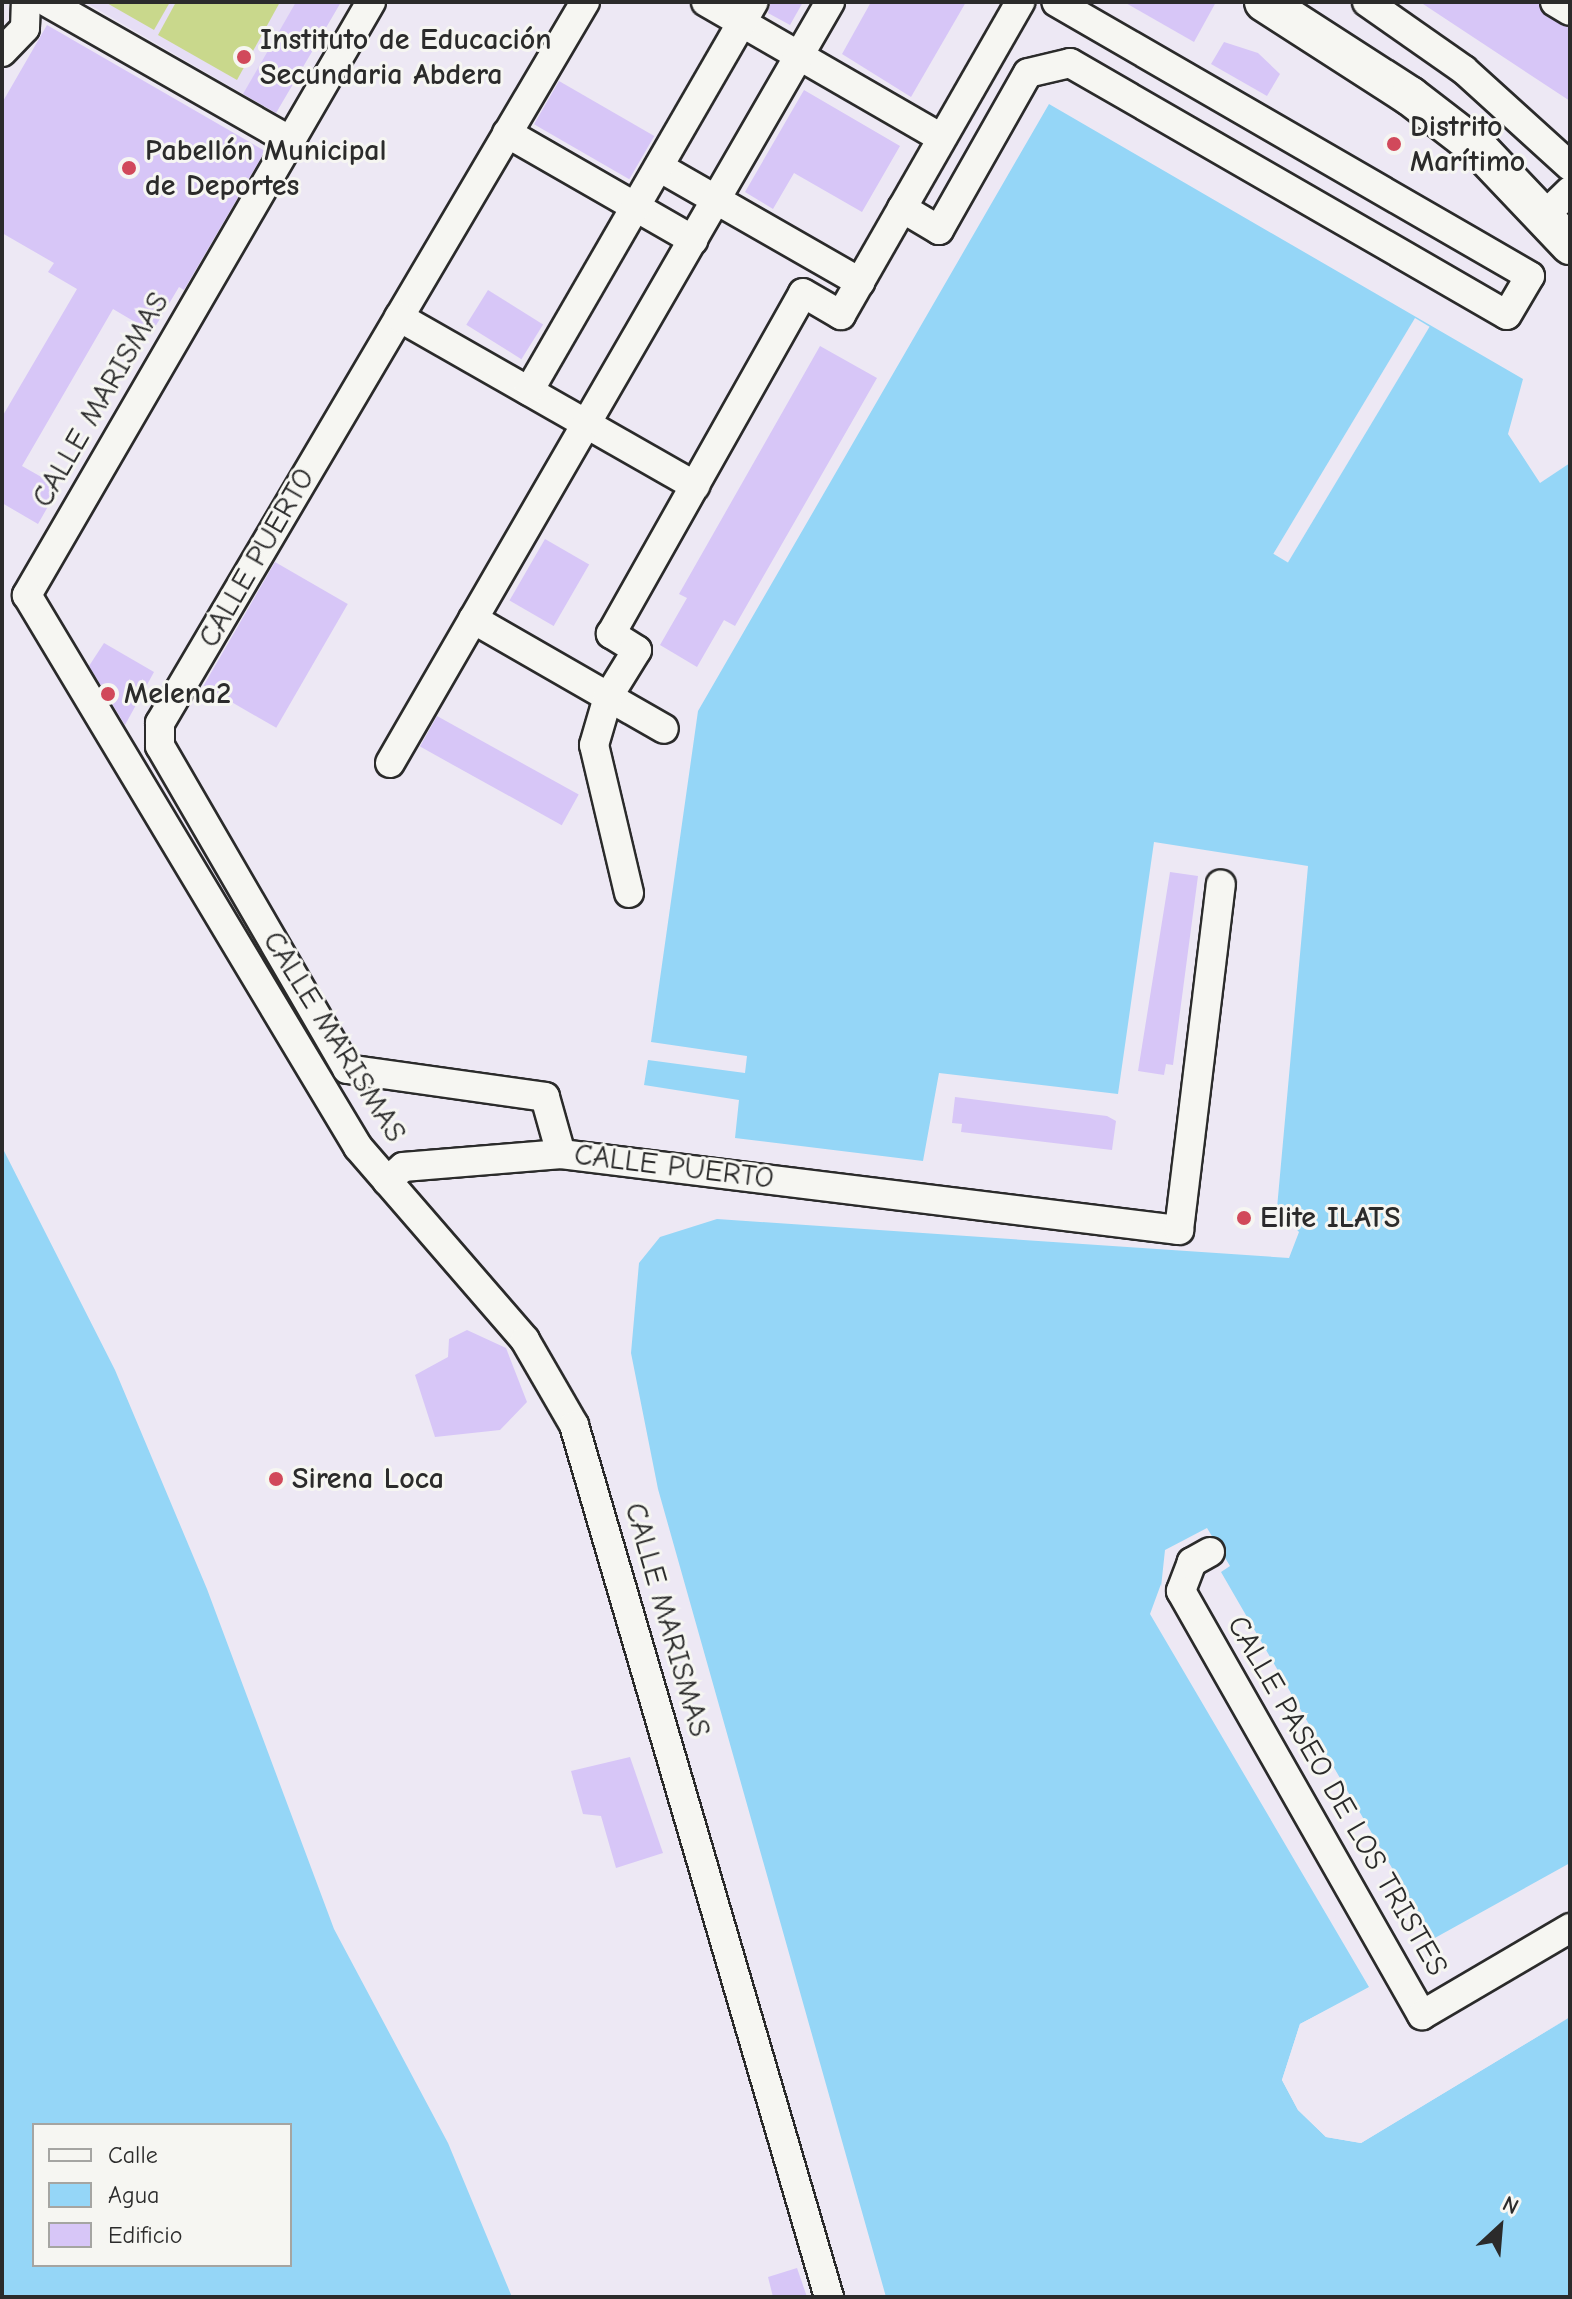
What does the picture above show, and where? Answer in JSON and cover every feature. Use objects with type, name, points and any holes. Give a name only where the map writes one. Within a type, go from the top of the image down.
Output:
[{"type":"street","points":[[2,52],[25,28],[26,2]]},
{"type":"street","points":[[47,2],[291,141]]},
{"type":"street","name":"CALLE MARISMAS","points":[[371,2],[27,595],[358,1147],[525,1340],[574,1425],[829,2297]]},
{"type":"street","name":"CALLE PUERTO","points":[[585,2],[160,723],[160,746],[347,1069],[545,1097],[561,1154],[1179,1230],[1221,885]]},
{"type":"street","points":[[706,2],[748,12],[799,56],[942,138]]},
{"type":"street","points":[[390,763],[830,2]]},
{"type":"street","points":[[629,893],[594,745],[608,697],[637,650],[611,634],[803,293],[841,315],[1020,2]]},
{"type":"street","points":[[902,208],[939,230],[1028,73],[1070,63],[1507,315],[1530,276],[1056,2]]},
{"type":"street","points":[[1264,2],[1410,96],[1562,213],[1570,245]]},
{"type":"street","points":[[1367,2],[1464,70],[1570,166]]},
{"type":"street","points":[[1555,2],[1570,11]]},
{"type":"street","points":[[529,391],[748,12]]},
{"type":"street","points":[[507,133],[693,240]]},
{"type":"street","points":[[659,167],[860,282]]},
{"type":"street","points":[[399,317],[695,486]]},
{"type":"street","points":[[473,619],[664,729]]},
{"type":"street","points":[[387,1181],[403,1167],[561,1154]]},
{"type":"street","name":"CALLE PASEO DE LOS TRISTES","points":[[1210,1552],[1192,1562],[1181,1591],[1422,2015],[1570,1928]]},
{"type":"shaded area","name":"Instituto de Educación Secundaria Abdera","points":[[85,2],[341,2],[276,113]]},
{"type":"green space","points":[[105,2],[170,2],[154,30]]},
{"type":"green space","points":[[176,2],[280,2],[237,80],[158,35]]},
{"type":"water","points":[[1049,104],[1523,379],[1508,434],[1540,483],[1570,463],[1570,1863],[1433,1939],[1221,1572],[1230,1566],[1207,1528],[1165,1550],[1159,1606],[1370,1988],[1300,2024],[1282,2080],[1298,2110],[1326,2137],[1361,2143],[1570,2017],[1570,2297],[886,2297],[658,1489],[631,1353],[639,1263],[660,1237],[717,1219],[1289,1258],[1299,1232],[1277,1208],[1308,866],[1154,842],[1118,1094],[939,1073],[923,1161],[735,1138],[739,1100],[644,1085],[648,1060],[745,1073],[747,1056],[651,1042],[698,711]]},
{"type":"water","points":[[2,1147],[115,1370],[207,1589],[334,1929],[448,2143],[512,2297],[2,2297]]},
{"type":"pier","points":[[1415,318],[1430,327],[1288,562],[1273,554]]},
{"type":"pier","points":[[1161,1584],[1163,1605],[1374,1986],[1303,2027],[1286,2079],[1301,2107],[1328,2133],[1360,2139],[1570,2017],[1361,2143],[1326,2137],[1298,2110],[1282,2080],[1300,2024],[1369,1987],[1150,1614]]},
{"type":"building","points":[[296,2],[341,2],[276,113],[243,94]]},
{"type":"building","points":[[771,2],[803,2],[790,25],[768,13]]},
{"type":"building","points":[[871,2],[966,2],[911,97],[842,54]]},
{"type":"building","points":[[1124,2],[1216,2],[1194,42]]},
{"type":"building","points":[[1420,2],[1538,2],[1546,16],[1570,28],[1570,101]]},
{"type":"building","name":"Pabellón Municipal de Deportes","points":[[47,25],[265,151],[184,290],[179,287],[152,332],[113,309],[22,466],[59,487],[38,524],[2,503],[2,417],[77,289],[48,272],[54,263],[2,233],[2,103]]},
{"type":"building","points":[[1224,42],[1258,53],[1280,74],[1267,96],[1211,64]]},
{"type":"building","points":[[559,81],[654,136],[629,179],[534,124]]},
{"type":"building","points":[[804,90],[900,146],[862,212],[794,173],[773,209],[745,192]]},
{"type":"building","points":[[488,290],[543,324],[521,359],[466,325]]},
{"type":"building","points":[[820,346],[877,378],[735,626],[724,620],[697,667],[660,645],[687,598],[679,594]]},
{"type":"building","points":[[545,539],[589,564],[554,626],[510,600]]},
{"type":"building","points":[[275,562],[348,604],[276,728],[204,686]]},
{"type":"building","points":[[104,643],[154,672],[125,725],[89,666]]},
{"type":"building","points":[[437,716],[579,795],[562,825],[420,747]]},
{"type":"building","points":[[1170,872],[1198,876],[1173,1065],[1166,1064],[1164,1075],[1138,1071]]},
{"type":"building","points":[[955,1097],[1107,1116],[1116,1121],[1112,1150],[961,1132],[962,1124],[952,1123]]},
{"type":"building","points":[[467,1330],[506,1348],[527,1402],[500,1430],[435,1437],[415,1375],[448,1357],[449,1339]]},
{"type":"building","points":[[630,1757],[663,1853],[616,1868],[601,1816],[583,1814],[571,1771]]},
{"type":"building","points":[[797,2268],[807,2297],[773,2297],[768,2277]]},
{"type":"place","name":"Instituto de Educación Secundaria Abdera","points":[[244,57]]},
{"type":"place","name":"Distrito Marítimo","points":[[1394,144]]},
{"type":"place","name":"Pabellón Municipal de Deportes","points":[[129,168]]},
{"type":"place","name":"Melena2","points":[[108,694]]},
{"type":"place","name":"Elite ILATS","points":[[1244,1218]]},
{"type":"place","name":"Sirena Loca","points":[[276,1479]]}]
